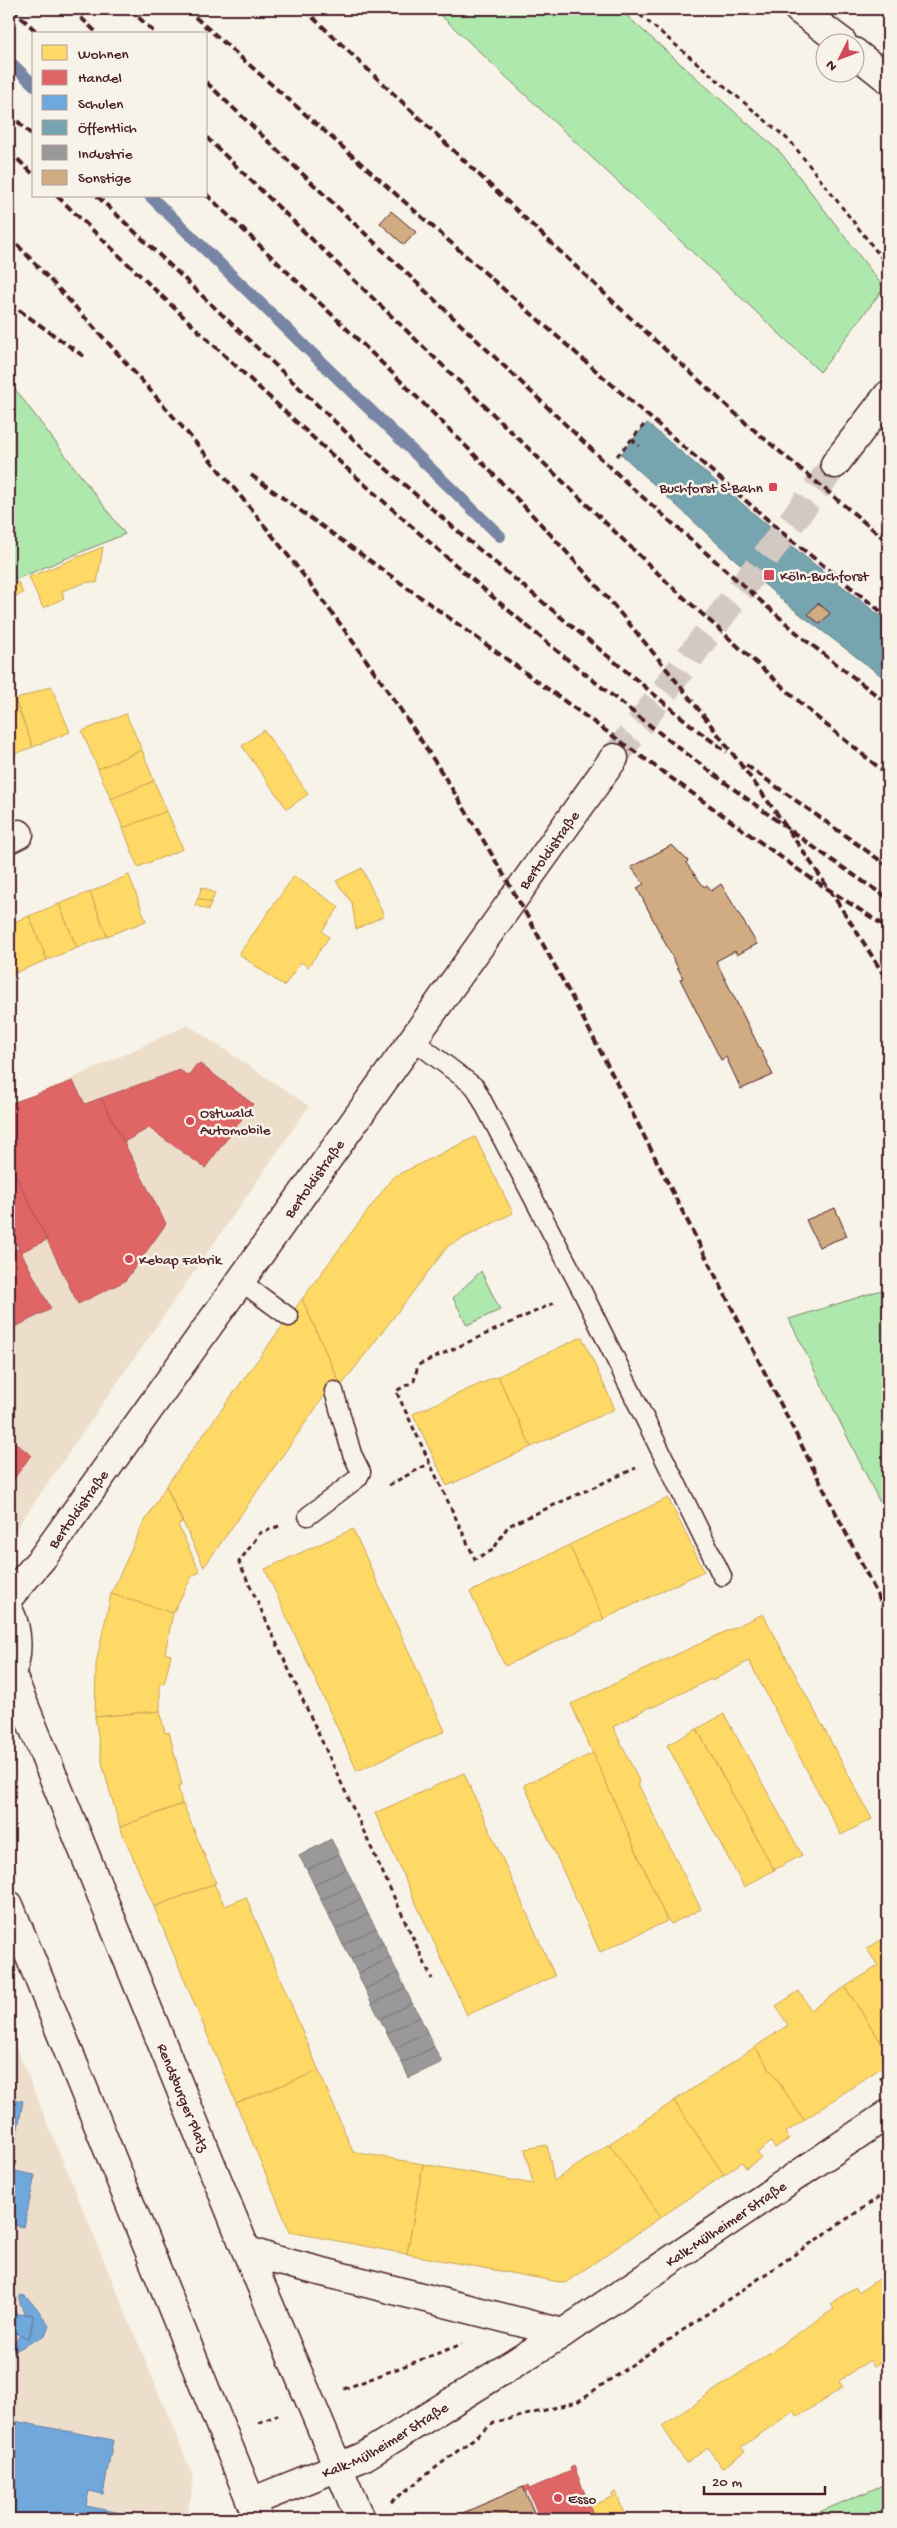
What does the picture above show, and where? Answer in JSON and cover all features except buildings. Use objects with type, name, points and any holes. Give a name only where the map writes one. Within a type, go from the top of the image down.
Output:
[{"type":"street","points":[[798,9],[829,32]]},
{"type":"street","points":[[864,60],[888,79]]},
{"type":"street","points":[[835,464],[888,395]]},
{"type":"street","name":"Bertoldistraße","points":[[9,1597],[44,1556],[614,758]]},
{"type":"street","points":[[9,1611],[14,1620],[17,1647],[10,1675]]},
{"type":"street","name":"Rendsburger Platz","points":[[10,1675],[246,2250],[338,2467],[371,2514]]},
{"type":"street","points":[[9,1904],[254,2511]]},
{"type":"street","name":"Kalk-Mülheimer Straße","points":[[254,2511],[363,2456],[563,2333],[888,2114]]},
{"type":"street","points":[[246,2250],[272,2259],[563,2333]]},
{"type":"lane","points":[[412,1039],[475,1087],[582,1291],[722,1576]]},
{"type":"lane","points":[[240,1281],[289,1317]]},
{"type":"lane","points":[[308,1516],[358,1478],[361,1472],[352,1454],[334,1391]]},
{"type":"path","points":[[632,9],[791,142],[888,266]]},
{"type":"path","points":[[617,456],[644,425]]},
{"type":"path","points":[[632,439],[639,446]]},
{"type":"path","points":[[582,1291],[418,1365],[414,1381],[396,1391],[474,1559],[493,1550],[508,1526],[664,1456]]},
{"type":"path","points":[[361,1472],[377,1492],[430,1463]]},
{"type":"path","points":[[308,1516],[260,1533],[240,1562],[432,1979]]},
{"type":"path","points":[[872,2085],[888,2074]]},
{"type":"path","points":[[371,2514],[494,2423],[577,2402],[888,2190]]},
{"type":"path","points":[[336,2392],[479,2338],[512,2320]]},
{"type":"shaded area","points":[[188,1025],[309,1106],[9,1539],[9,1108]]},
{"type":"shaded area","points":[[9,2030],[194,2479],[188,2510],[192,2519],[9,2519]]},
{"type":"green space","points":[[434,9],[619,9],[781,153],[884,288],[820,372]]},
{"type":"green space","points":[[9,381],[125,534],[9,582]]},
{"type":"green space","points":[[481,1271],[500,1310],[467,1325],[453,1298]]},
{"type":"green space","points":[[888,1288],[888,1519],[789,1319]]},
{"type":"green space","points":[[888,2483],[888,2519],[803,2519]]},
{"type":"waterway","points":[[9,61],[32,83]]},
{"type":"waterway","points":[[152,198],[500,536]]},
{"type":"tunnel","points":[[614,758],[835,464]]},
{"type":"railway","points":[[12,9],[37,32]]},
{"type":"railway","points":[[72,9],[96,32]]},
{"type":"railway","points":[[130,9],[154,32]]},
{"type":"railway","points":[[186,9],[790,539],[888,617]]},
{"type":"railway","points":[[304,9],[624,312],[748,425],[888,542]]},
{"type":"railway","points":[[208,84],[629,485],[804,639],[888,704]]},
{"type":"railway","points":[[9,113],[32,135]]},
{"type":"railway","points":[[208,139],[670,585],[814,715],[888,775]]},
{"type":"railway","points":[[9,151],[32,173]]},
{"type":"railway","points":[[208,196],[359,340],[459,439],[508,489],[603,593],[717,733],[789,830],[888,982]]},
{"type":"railway","points":[[59,198],[300,426],[383,501],[552,646],[638,716],[727,784],[888,898]]},
{"type":"railway","points":[[99,198],[368,453],[469,541],[697,730],[727,752]]},
{"type":"railway","points":[[9,236],[161,403],[258,518],[350,638],[433,759],[506,879],[574,1001],[888,1616]]},
{"type":"railway","points":[[9,303],[86,358]]},
{"type":"railway","points":[[251,475],[803,873],[888,928]]},
{"type":"railway","points":[[746,765],[888,866]]},
{"type":"place","name":"Buchforst S-Bahn","points":[[773,487]]},
{"type":"place","name":"Köln-Buchforst","points":[[769,575]]},
{"type":"place","name":"Ostwald Automobile","points":[[190,1121]]},
{"type":"place","name":"Kebap Fabrik","points":[[129,1259]]},
{"type":"place","name":"Esso","points":[[558,2498]]}]
